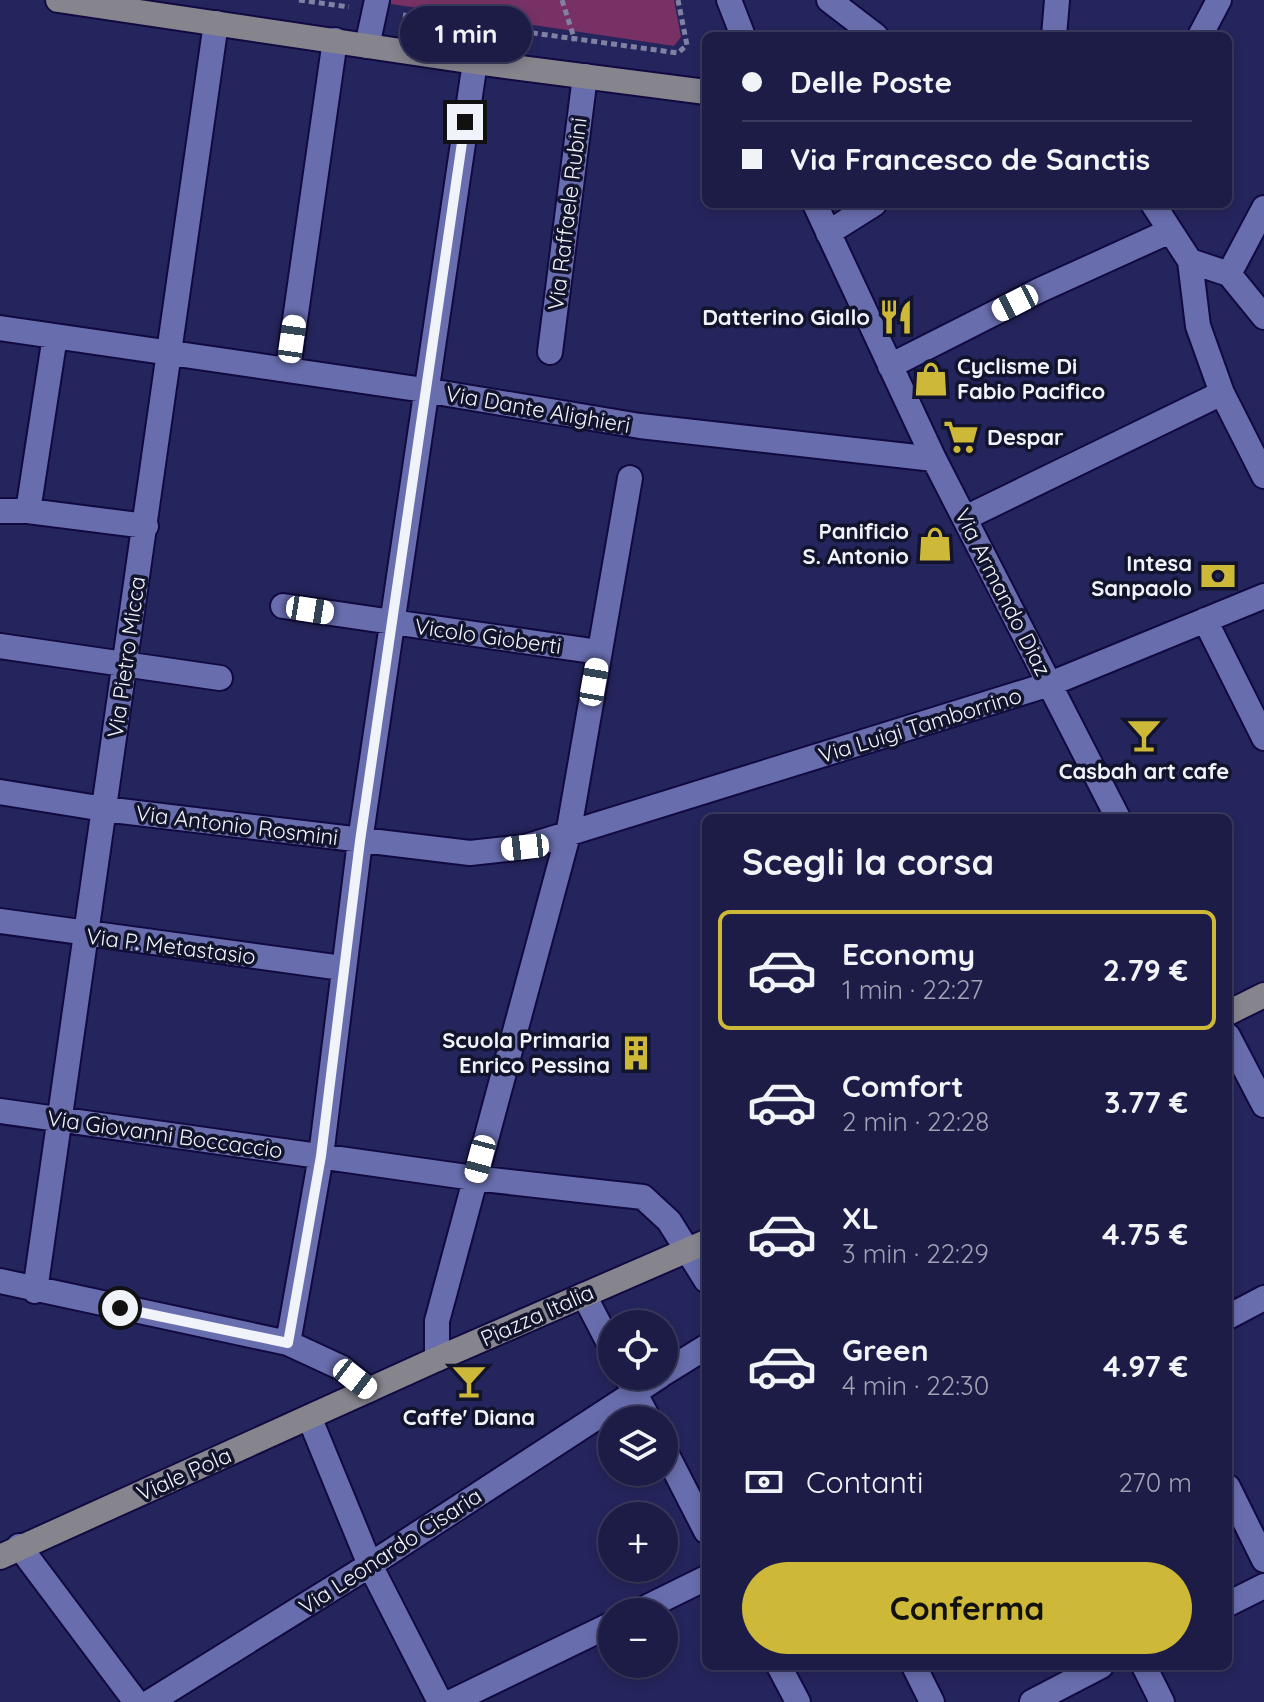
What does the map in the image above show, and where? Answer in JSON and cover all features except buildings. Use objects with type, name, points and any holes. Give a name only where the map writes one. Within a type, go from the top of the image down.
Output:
[{"type":"street","points":[[58,0],[475,62],[702,91]]},
{"type":"street","points":[[729,0],[741,32]]},
{"type":"street","points":[[829,0],[871,32]]},
{"type":"street","points":[[1054,32],[1057,0]]},
{"type":"street","points":[[1202,32],[1219,0]]},
{"type":"street","points":[[367,46],[375,6]]},
{"type":"street","name":"Via Pietro Micca","points":[[35,1291],[89,936],[104,809],[216,23]]},
{"type":"street","points":[[288,369],[335,40]]},
{"type":"street","points":[[288,1343],[321,1156],[342,968],[394,623],[424,390],[475,62]]},
{"type":"street","name":"Via Raffaele Rubini","points":[[550,352],[585,76]]},
{"type":"street","name":"Via Armando Diaz","points":[[817,208],[934,459],[1116,814]]},
{"type":"street","points":[[828,233],[868,208]]},
{"type":"street","points":[[1156,208],[1190,261],[1198,326],[1222,393],[1264,476]]},
{"type":"street","points":[[1229,274],[1264,208]]},
{"type":"street","points":[[890,366],[1040,290],[1170,231]]},
{"type":"street","points":[[1190,261],[1229,274],[1264,317]]},
{"type":"street","name":"Via Dante Alighieri","points":[[0,328],[288,369],[640,426],[934,459]]},
{"type":"street","points":[[28,511],[55,336]]},
{"type":"street","points":[[965,518],[1222,393]]},
{"type":"street","points":[[437,1359],[437,1321],[568,835],[630,478]]},
{"type":"street","points":[[0,511],[28,511],[146,526]]},
{"type":"street","name":"Via Luigi Tamborrino","points":[[568,835],[1050,684],[1264,596]]},
{"type":"street","name":"Vicolo Gioberti","points":[[283,606],[599,652]]},
{"type":"street","points":[[1205,620],[1264,738]]},
{"type":"street","points":[[0,646],[220,678]]},
{"type":"street","name":"Via Antonio Rosmini","points":[[0,792],[104,809],[470,853],[525,847],[568,835]]},
{"type":"street","name":"Via P. Metastasio","points":[[0,921],[89,936],[342,968]]},
{"type":"street","points":[[1232,1011],[1264,995]]},
{"type":"street","points":[[1232,1044],[1264,1105]]},
{"type":"street","name":"Via Giovanni Boccaccio","points":[[0,1111],[474,1178],[643,1197],[696,1246],[702,1266]]},
{"type":"street","name":"Piazza Italia","points":[[369,1390],[696,1246]]},
{"type":"street","points":[[0,1281],[35,1291],[288,1343],[342,1368],[369,1390]]},
{"type":"street","points":[[584,1295],[598,1322]]},
{"type":"street","points":[[1232,1315],[1264,1298]]},
{"type":"street","points":[[678,1365],[702,1350]]},
{"type":"street","name":"Viale Pola","points":[[6,1552],[310,1419],[369,1390]]},
{"type":"street","name":"Via Leonardo Cisaria","points":[[150,1702],[370,1565],[627,1390]]},
{"type":"street","points":[[310,1419],[370,1565],[440,1702]]},
{"type":"street","points":[[678,1476],[702,1523]]},
{"type":"street","points":[[1232,1495],[1264,1560]]},
{"type":"street","points":[[6,1552],[136,1702]]},
{"type":"street","points":[[665,1598],[702,1580]]},
{"type":"street","points":[[1232,1602],[1264,1586]]},
{"type":"street","points":[[451,1702],[598,1631]]},
{"type":"street","points":[[781,1670],[798,1702]]},
{"type":"street","points":[[916,1670],[932,1702]]},
{"type":"street","points":[[1032,1702],[1093,1670]]},
{"type":"street","points":[[1146,1670],[1162,1702]]},
{"type":"path","points":[[299,0],[375,6],[575,41],[678,53],[687,45],[678,0]]},
{"type":"path","points":[[562,0],[575,41]]},
{"type":"shaded area","points":[[391,0],[674,0],[681,37],[674,46],[391,4]]},
{"type":"place","name":"Datterino Giallo","points":[[896,317]]},
{"type":"place","name":"Cyclisme Di Fabio Pacifico","points":[[931,379]]},
{"type":"place","name":"Despar","points":[[961,437]]},
{"type":"place","name":"Panificio S. Antonio","points":[[935,544]]},
{"type":"place","name":"Intesa Sanpaolo","points":[[1218,576]]},
{"type":"place","name":"Casbah art cafe","points":[[1144,735]]},
{"type":"place","name":"Scuola Primaria Enrico Pessina","points":[[636,1053]]},
{"type":"place","name":"Caffe' Diana","points":[[469,1381]]},
{"type":"route","points":[[120,1308],[288,1343],[321,1156],[342,968],[465,122]]}]
